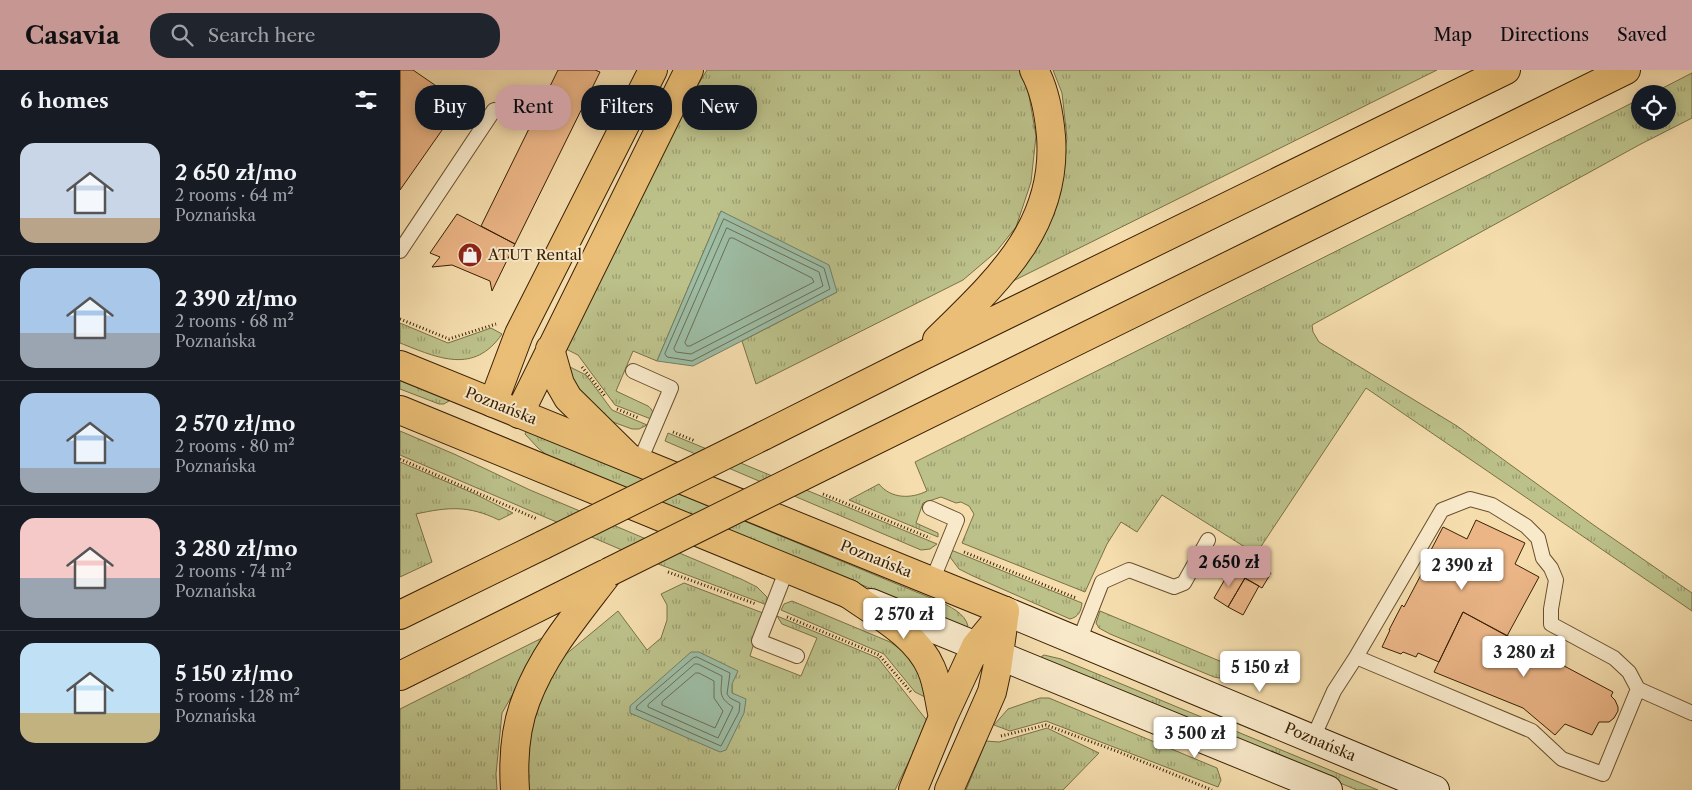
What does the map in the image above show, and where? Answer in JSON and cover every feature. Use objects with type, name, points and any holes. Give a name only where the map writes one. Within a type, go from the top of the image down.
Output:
[{"type":"main road","points":[[489,447],[493,403],[519,334],[653,70]]},
{"type":"main road","points":[[489,447],[519,414],[689,70]]},
{"type":"main road","points":[[922,356],[998,279],[1025,242],[1045,199],[1052,157],[1049,113],[1034,70]]},
{"type":"main road","points":[[400,615],[542,533],[763,436],[922,356],[1506,70]]},
{"type":"main road","points":[[400,676],[1626,70]]},
{"type":"main road","points":[[550,349],[560,384],[568,398],[634,460]]},
{"type":"main road","name":"Poznańska","points":[[400,365],[1079,641],[1434,790]]},
{"type":"main road","points":[[400,410],[1328,790]]},
{"type":"main road","points":[[515,790],[514,766],[517,733],[525,701],[551,650],[609,572]]},
{"type":"main road","points":[[849,594],[917,644],[932,670],[943,716]]},
{"type":"main road","points":[[913,790],[943,716],[988,651],[1005,611]]},
{"type":"main road","points":[[949,790],[992,692],[988,651]]},
{"type":"lane","points":[[400,251],[494,110]]},
{"type":"lane","points":[[632,371],[671,388],[634,460]]},
{"type":"lane","points":[[1313,738],[1334,691],[1442,510],[1470,499],[1492,505],[1526,526],[1538,538],[1543,558],[1551,568],[1556,580],[1550,624],[1614,658],[1629,672],[1638,689],[1692,713]]},
{"type":"lane","points":[[930,508],[957,520],[932,581]]},
{"type":"lane","points":[[1079,641],[1102,582],[1129,570],[1174,587],[1184,583],[1208,540]]},
{"type":"lane","points":[[787,569],[759,641],[797,656]]},
{"type":"lane","points":[[1356,657],[1532,731],[1562,759],[1603,774],[1638,689]]},
{"type":"path","points":[[400,319],[449,339],[495,323],[501,325]]},
{"type":"path","points":[[400,459],[542,533]]},
{"type":"path","points":[[662,569],[880,655],[917,699]]},
{"type":"path","points":[[996,735],[1001,736],[1046,725],[1212,790]]},
{"type":"green space","points":[[707,70],[1019,70],[1027,84],[1036,136],[1031,182],[1016,227],[996,252],[963,280],[756,384],[742,341],[837,292],[721,211],[657,361],[633,351],[616,391],[648,406],[652,412],[651,419],[615,405],[578,355],[566,349],[682,115],[682,130],[757,130],[757,85],[698,85]]},
{"type":"green space","points":[[1053,70],[1437,70],[1013,281],[1049,225],[1058,191],[1067,138],[1062,93]]},
{"type":"green space","points":[[1692,73],[1692,118],[1676,126],[1676,85],[1669,85]]},
{"type":"green space","points":[[1631,104],[1631,130],[1668,130],[1312,325],[1313,332],[1319,342],[1457,426],[1595,526],[1692,593],[1692,611],[1366,388],[1256,554],[1162,495],[1137,532],[1121,522],[1107,544],[1085,592],[962,543],[974,514],[969,506],[961,502],[956,503],[941,497],[923,503],[916,523],[938,533],[938,537],[849,500],[879,484],[889,493],[895,495],[908,496],[927,491],[915,462]]},
{"type":"green space","points":[[400,323],[448,343],[491,328],[502,334],[491,347],[480,355],[455,360],[428,354],[400,343]]},
{"type":"green space","points":[[566,365],[586,375],[612,410],[647,425],[639,429],[632,429],[602,418],[579,398]]},
{"type":"green space","points":[[400,379],[444,397],[449,401],[439,404],[400,389]]},
{"type":"green space","points":[[400,431],[530,490],[741,579],[757,587],[767,597],[767,605],[629,553],[400,455]]},
{"type":"green space","points":[[526,431],[938,601],[964,617],[968,626],[966,628],[548,456],[525,434]]},
{"type":"green space","points":[[668,433],[937,544],[930,549],[921,550],[665,441]]},
{"type":"green space","points":[[400,462],[473,493],[513,513],[499,520],[477,512],[458,509],[416,514],[432,562],[400,577]]},
{"type":"green space","points":[[951,550],[1082,603],[1080,611],[1075,617],[1070,619],[973,576],[959,569],[950,557]]},
{"type":"green space","points":[[684,583],[763,613],[750,656],[801,676],[817,638],[782,624],[777,616],[878,658],[928,722],[895,790],[529,790],[526,774],[529,735],[545,686],[559,660],[618,611],[647,650],[661,638],[667,620],[667,605],[661,594]],"holes":[[[699,652],[732,684],[732,693]]]},
{"type":"green space","points":[[792,601],[890,642],[915,659],[931,700],[915,692],[884,654],[781,610],[784,604]]},
{"type":"green space","points":[[1100,611],[1246,672],[1230,678],[1214,677],[1110,634],[1099,628],[1096,623]]},
{"type":"green space","points":[[546,636],[502,713],[496,774],[497,790],[400,790],[400,709]]},
{"type":"green space","points":[[1044,655],[1061,659],[1378,790],[1357,790],[1041,659]]},
{"type":"green space","points":[[1040,698],[1049,698],[1217,768],[1221,780],[1218,787],[1046,721],[1010,731],[994,725],[1008,709]]},
{"type":"green space","points":[[1047,728],[1099,753],[1063,790],[966,790],[986,741],[999,742]]},
{"type":"water","points":[[721,211],[829,265],[837,292],[693,366],[657,361]]},
{"type":"water","points":[[691,652],[699,652],[738,671],[732,684],[732,693],[746,699],[744,713],[726,750],[720,752],[630,713],[630,706]]},
{"type":"building","points":[[400,70],[413,70],[435,85],[415,85],[415,130],[442,130],[400,190]]},
{"type":"building","points":[[558,70],[595,70],[600,72],[594,85],[581,85],[581,110],[515,244],[481,226],[528,130],[571,130],[571,85],[551,85]]},
{"type":"building","points":[[457,214],[515,244],[492,291],[490,281],[452,265],[432,267],[440,257],[430,253]]},
{"type":"building","points":[[1476,520],[1525,543],[1515,564],[1539,577],[1507,636],[1463,612],[1439,662],[1418,653],[1416,657],[1382,647],[1402,605],[1404,607],[1433,552],[1431,550],[1443,527],[1467,539]]},
{"type":"building","points":[[1243,557],[1271,573],[1262,588],[1234,572]]},
{"type":"building","points":[[1231,569],[1245,578],[1228,607],[1214,598]]},
{"type":"building","points":[[1245,578],[1259,586],[1243,615],[1228,607]]},
{"type":"building","points":[[1463,612],[1613,692],[1611,696],[1618,707],[1614,718],[1609,722],[1599,722],[1592,735],[1565,724],[1555,735],[1523,708],[1434,672]]},
{"type":"place","name":"ATUT Rental","points":[[470,255]]}]
